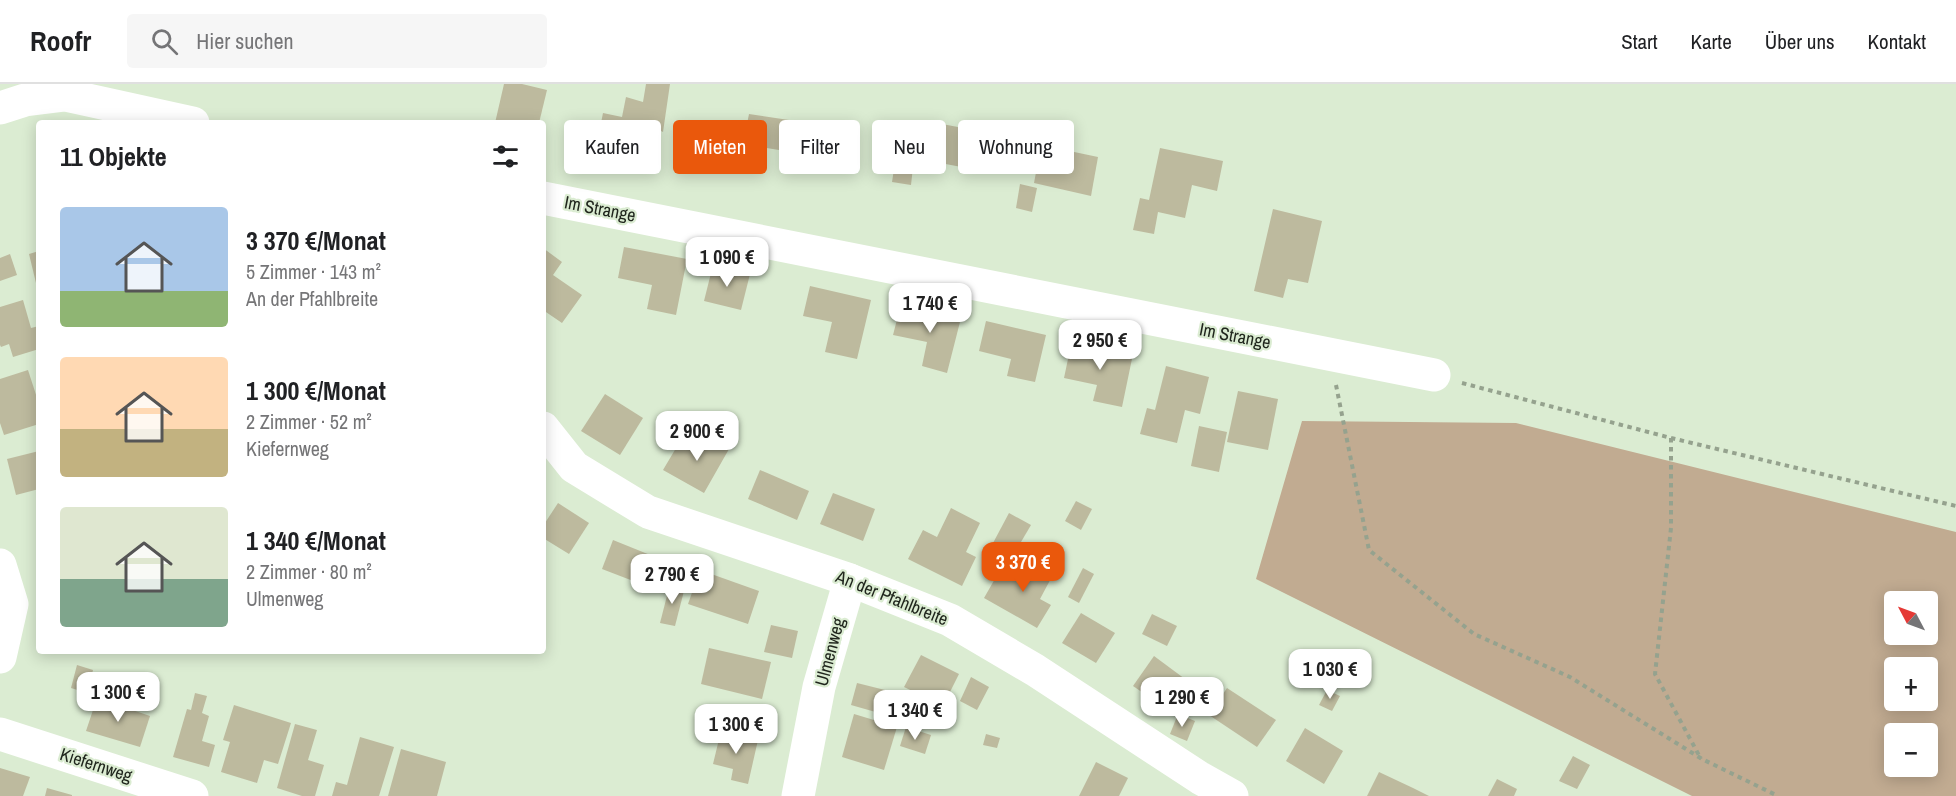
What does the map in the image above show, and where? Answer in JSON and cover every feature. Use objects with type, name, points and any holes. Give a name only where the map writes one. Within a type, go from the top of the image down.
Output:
[{"type":"street","points":[[0,108],[64,90],[181,120]]},
{"type":"street","name":"Im Strange","points":[[546,199],[1434,375]]},
{"type":"street","name":"An der Pfahlbreite","points":[[546,432],[574,467],[648,512],[849,580],[950,620],[1035,670],[1196,787],[1232,796]]},
{"type":"street","points":[[0,565],[12,604],[0,657]]},
{"type":"street","name":"Ulmenweg","points":[[798,796],[819,687],[849,580]]},
{"type":"street","name":"Kiefernweg","points":[[0,734],[192,796]]},
{"type":"path","points":[[1329,354],[1369,550],[1474,634],[1570,677],[1702,759],[1778,796]]},
{"type":"path","points":[[1434,375],[1671,438],[1956,506]]},
{"type":"path","points":[[1671,438],[1671,528],[1655,674],[1702,759]]},
{"type":"shaded area","points":[[1302,421],[1516,423],[1956,532],[1956,796],[1692,796],[1256,579]]},
{"type":"building","points":[[504,84],[522,84],[547,90],[540,120],[496,120]]},
{"type":"building","points":[[646,84],[670,84],[663,132],[661,131],[661,120],[602,120],[603,113],[622,117],[626,97],[643,102]]},
{"type":"building","points":[[749,114],[789,120],[779,120],[779,150],[767,148],[767,120],[748,120]]},
{"type":"building","points":[[946,125],[958,127],[958,166],[946,164]]},
{"type":"building","points":[[1160,148],[1223,161],[1217,191],[1192,185],[1185,218],[1158,212],[1154,234],[1133,230],[1140,198],[1149,200]]},
{"type":"building","points":[[1074,152],[1098,157],[1091,196],[1034,183],[1036,174],[1074,174]]},
{"type":"building","points":[[893,174],[912,174],[911,185],[892,182]]},
{"type":"building","points":[[1020,184],[1037,188],[1032,212],[1016,208]]},
{"type":"building","points":[[1273,209],[1322,221],[1308,283],[1288,279],[1283,298],[1254,291]]},
{"type":"building","points":[[624,247],[687,259],[676,315],[647,309],[652,285],[618,278]]},
{"type":"building","points":[[546,250],[562,262],[553,275],[582,295],[562,323],[546,312]]},
{"type":"building","points":[[36,252],[36,283],[29,254]]},
{"type":"building","points":[[10,254],[17,275],[0,281],[0,258]]},
{"type":"building","points":[[713,265],[750,274],[741,310],[704,301]]},
{"type":"building","points":[[810,286],[871,300],[857,359],[825,352],[832,322],[803,316]]},
{"type":"building","points":[[23,300],[31,328],[36,327],[36,350],[13,357],[9,344],[1,347],[0,307]]},
{"type":"building","points":[[901,304],[961,318],[947,373],[922,366],[927,342],[893,335]]},
{"type":"building","points":[[986,321],[1046,335],[1035,382],[1007,376],[1011,359],[979,351]]},
{"type":"building","points":[[1072,340],[1133,354],[1122,407],[1093,401],[1097,385],[1064,378]]},
{"type":"building","points":[[1166,366],[1209,377],[1200,414],[1185,410],[1177,443],[1140,434],[1147,408],[1155,410]]},
{"type":"building","points":[[28,370],[36,395],[36,425],[4,435],[0,423],[0,379]]},
{"type":"building","points":[[1238,391],[1278,399],[1268,450],[1227,442]]},
{"type":"building","points":[[605,394],[643,418],[620,455],[581,431]]},
{"type":"building","points":[[1199,426],[1227,432],[1219,472],[1191,466]]},
{"type":"building","points":[[701,433],[729,449],[704,493],[663,470],[679,443],[691,450]]},
{"type":"building","points":[[36,452],[36,490],[16,495],[7,459]]},
{"type":"building","points":[[760,470],[809,491],[797,520],[748,499]]},
{"type":"building","points":[[833,493],[875,509],[863,541],[820,524]]},
{"type":"building","points":[[1076,501],[1092,509],[1081,530],[1065,521]]},
{"type":"building","points":[[558,503],[589,523],[569,554],[546,540],[546,521]]},
{"type":"building","points":[[951,508],[980,523],[966,552],[976,557],[962,586],[908,559],[923,530],[937,537]]},
{"type":"building","points":[[1009,513],[1031,525],[1014,554],[993,543]]},
{"type":"building","points":[[613,540],[665,561],[654,589],[602,569]]},
{"type":"building","points":[[1036,558],[1056,569],[1040,599],[1051,605],[1037,628],[984,598],[1000,570],[1023,583]]},
{"type":"building","points":[[1083,568],[1094,574],[1079,603],[1068,597]]},
{"type":"building","points":[[700,570],[759,591],[748,624],[688,604]]},
{"type":"building","points":[[670,584],[685,587],[675,626],[660,623]]},
{"type":"building","points":[[1081,613],[1115,633],[1096,663],[1062,643]]},
{"type":"building","points":[[1152,614],[1177,626],[1167,646],[1142,634]]},
{"type":"building","points":[[771,625],[798,631],[792,658],[764,652]]},
{"type":"building","points":[[709,648],[771,662],[762,699],[701,684]]},
{"type":"building","points":[[921,655],[959,674],[943,706],[904,687]]},
{"type":"building","points":[[1154,656],[1185,679],[1165,708],[1133,686]]},
{"type":"building","points":[[77,665],[93,670],[87,693],[71,688]]},
{"type":"building","points":[[971,677],[989,687],[977,710],[960,701]]},
{"type":"building","points":[[857,683],[885,690],[879,713],[851,705]]},
{"type":"building","points":[[1227,688],[1276,720],[1257,747],[1209,715]]},
{"type":"building","points":[[1327,690],[1340,696],[1332,711],[1319,705]]},
{"type":"building","points":[[195,693],[207,696],[202,713],[209,716],[202,741],[215,745],[209,767],[173,757],[187,709],[191,710]]},
{"type":"building","points":[[97,698],[150,716],[140,747],[86,731]]},
{"type":"building","points":[[234,705],[291,723],[278,764],[264,760],[257,783],[221,772],[230,742],[223,740]]},
{"type":"building","points":[[854,714],[897,727],[884,770],[842,757]]},
{"type":"building","points":[[1178,714],[1195,721],[1187,741],[1170,734]]},
{"type":"building","points":[[295,724],[317,730],[308,760],[324,765],[315,796],[302,796],[277,788]]},
{"type":"building","points":[[906,727],[931,735],[925,754],[900,746]]},
{"type":"building","points":[[1305,728],[1343,751],[1324,784],[1286,761]]},
{"type":"building","points":[[721,731],[758,740],[748,784],[731,780],[733,769],[713,764]]},
{"type":"building","points":[[986,734],[1000,738],[997,748],[983,745]]},
{"type":"building","points":[[360,737],[394,747],[379,796],[332,796],[336,782],[347,785]]},
{"type":"building","points":[[401,749],[446,762],[437,796],[388,796]]},
{"type":"building","points":[[1573,756],[1590,765],[1577,789],[1559,781]]},
{"type":"building","points":[[1096,762],[1128,778],[1119,796],[1079,796]]},
{"type":"building","points":[[0,768],[30,777],[23,796],[0,796]]},
{"type":"building","points":[[1379,772],[1413,788],[1429,796],[1367,796]]},
{"type":"building","points":[[1497,779],[1517,789],[1514,796],[1488,796]]},
{"type":"building","points":[[47,788],[72,795],[72,796],[45,796]]}]
